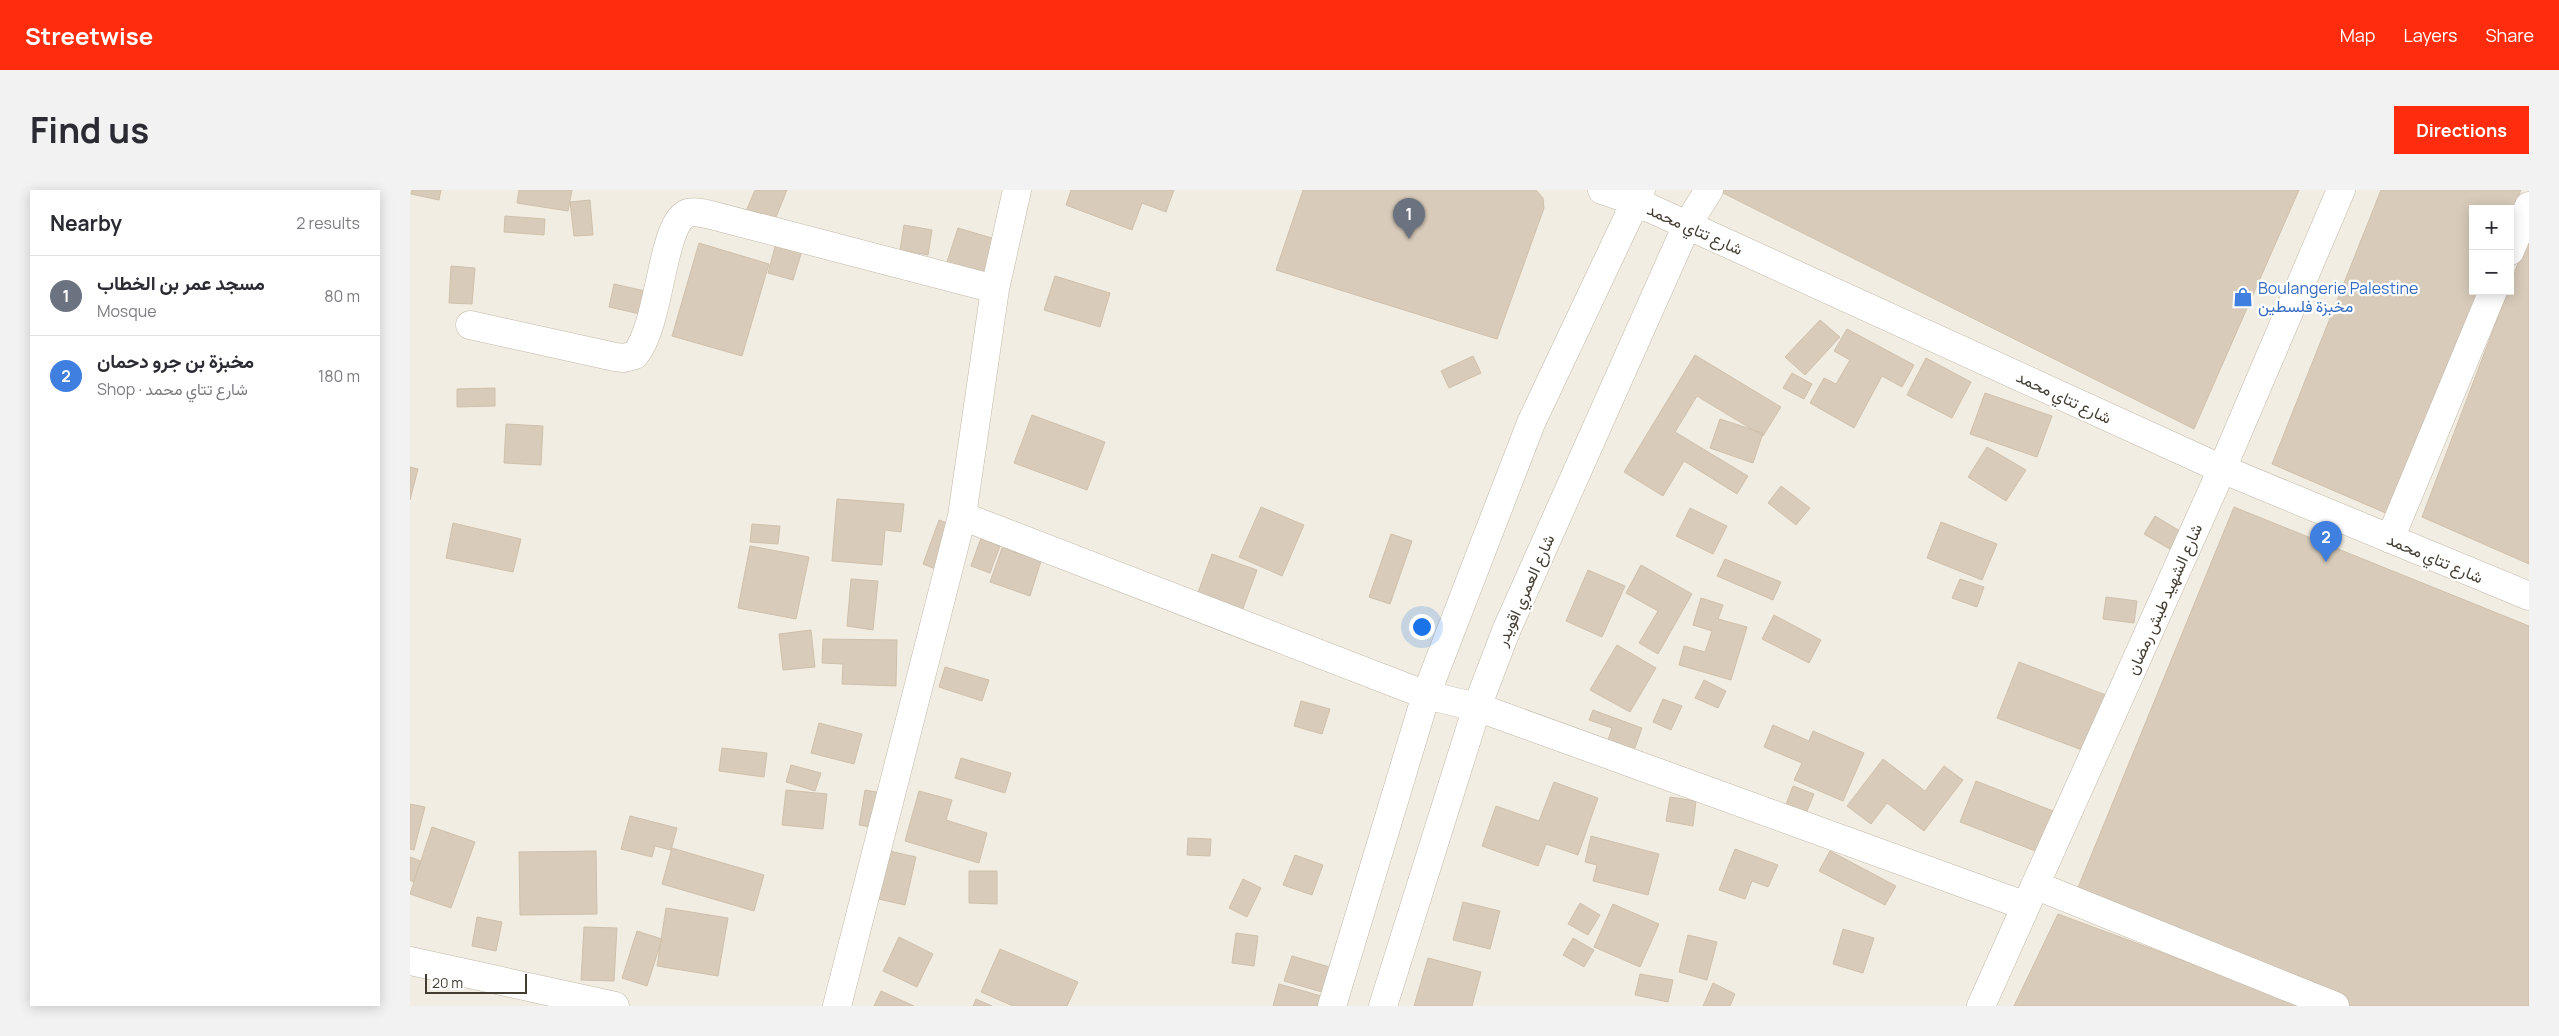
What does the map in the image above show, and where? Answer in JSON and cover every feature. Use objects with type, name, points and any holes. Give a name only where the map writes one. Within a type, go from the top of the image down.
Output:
[{"type":"street","points":[[837,1006],[962,516],[995,290],[1017,190]]},
{"type":"street","name":"شارع تتاي محمد","points":[[1602,190],[1638,196],[1687,225],[2222,469],[2529,596]]},
{"type":"street","name":"شارع العمري اقويدر","points":[[1383,1006],[1477,707],[1506,631],[1687,225],[1709,190]]},
{"type":"street","name":"شارع الشهيد طبش رمضان","points":[[1981,1006],[2222,469],[2341,190]]},
{"type":"street","points":[[1332,1006],[1426,695],[1532,423],[1638,196]]},
{"type":"street","points":[[2510,250],[2529,206]]},
{"type":"street","points":[[470,325],[615,357],[624,358],[635,355],[647,336],[672,236],[682,216],[687,213],[707,214],[995,290]]},
{"type":"street","points":[[2390,539],[2492,295]]},
{"type":"street","points":[[962,516],[1426,695],[1477,707],[2030,896],[2335,1006]]},
{"type":"street","points":[[410,961],[616,1006]]},
{"type":"building","points":[[412,190],[441,190],[439,200],[411,194]]},
{"type":"building","points":[[519,190],[572,190],[568,211],[517,203]]},
{"type":"building","points":[[755,190],[787,190],[774,222],[746,211]]},
{"type":"building","points":[[1071,190],[1174,190],[1166,212],[1142,203],[1132,230],[1066,205]]},
{"type":"building","points":[[1303,190],[1536,190],[1543,198],[1544,208],[1497,339],[1276,270]]},
{"type":"building","points":[[1723,190],[2299,190],[2194,429],[1721,192]]},
{"type":"building","points":[[2381,190],[2521,190],[2514,207],[2514,205],[2469,205],[2469,295],[2477,295],[2388,514],[2272,464]]},
{"type":"building","points":[[590,200],[593,235],[574,236],[570,202]]},
{"type":"building","points":[[505,216],[545,219],[544,235],[504,232]]},
{"type":"building","points":[[904,225],[932,230],[928,255],[900,250]]},
{"type":"building","points":[[958,228],[1002,241],[991,276],[947,262]]},
{"type":"building","points":[[2529,235],[2529,564],[2422,517],[2506,295],[2514,295],[2514,274]]},
{"type":"building","points":[[699,243],[769,264],[742,356],[672,336]]},
{"type":"building","points":[[776,243],[802,251],[793,280],[768,273]]},
{"type":"building","points":[[451,266],[475,268],[472,304],[449,303]]},
{"type":"building","points":[[1055,276],[1110,293],[1100,327],[1044,310]]},
{"type":"building","points":[[614,284],[645,291],[640,314],[609,307]]},
{"type":"building","points":[[1820,320],[1840,337],[1805,375],[1785,357]]},
{"type":"building","points":[[1847,329],[1914,365],[1902,387],[1882,376],[1854,428],[1810,403],[1824,378],[1836,384],[1850,360],[1834,351]]},
{"type":"building","points":[[1695,355],[1781,407],[1763,436],[1697,396],[1675,432],[1748,476],[1737,494],[1684,461],[1663,496],[1624,472]]},
{"type":"building","points":[[1473,356],[1481,373],[1449,388],[1441,371]]},
{"type":"building","points":[[1926,358],[1971,382],[1952,418],[1907,395]]},
{"type":"building","points":[[1792,373],[1812,384],[1804,399],[1783,388]]},
{"type":"building","points":[[495,388],[495,406],[457,407],[457,389]]},
{"type":"building","points":[[1985,393],[2052,416],[2037,457],[1970,434]]},
{"type":"building","points":[[1032,415],[1105,442],[1087,490],[1014,463]]},
{"type":"building","points":[[1720,419],[1763,433],[1753,463],[1710,448]]},
{"type":"building","points":[[506,424],[543,426],[541,465],[504,463]]},
{"type":"building","points":[[1987,447],[2026,470],[2006,501],[1968,477]]},
{"type":"building","points":[[410,467],[418,469],[410,500]]},
{"type":"building","points":[[1781,486],[1810,508],[1796,525],[1768,503]]},
{"type":"building","points":[[837,499],[904,504],[901,532],[885,530],[882,565],[832,561]]},
{"type":"building","points":[[1261,507],[1304,525],[1282,576],[1239,557]]},
{"type":"building","points":[[2234,507],[2529,626],[2529,1006],[2346,1006],[2077,890]]},
{"type":"building","points":[[1690,508],[1727,526],[1713,554],[1676,536]]},
{"type":"building","points":[[2155,516],[2190,537],[2180,555],[2144,534]]},
{"type":"building","points":[[939,520],[960,528],[943,572],[923,564]]},
{"type":"building","points":[[1941,522],[1997,544],[1982,580],[1927,558]]},
{"type":"building","points":[[453,523],[521,539],[513,572],[446,558]]},
{"type":"building","points":[[752,524],[780,526],[778,544],[750,542]]},
{"type":"building","points":[[1391,534],[1412,541],[1390,604],[1369,597]]},
{"type":"building","points":[[981,538],[1000,546],[990,573],[971,566]]},
{"type":"building","points":[[750,546],[809,557],[796,619],[738,608]]},
{"type":"building","points":[[1002,548],[1041,561],[1030,596],[990,582]]},
{"type":"building","points":[[1212,554],[1257,570],[1241,614],[1196,598]]},
{"type":"building","points":[[1725,559],[1781,582],[1773,600],[1717,576]]},
{"type":"building","points":[[1641,565],[1692,594],[1658,654],[1639,643],[1658,611],[1626,593]]},
{"type":"building","points":[[1588,570],[1625,586],[1602,637],[1566,621]]},
{"type":"building","points":[[851,579],[878,581],[873,630],[847,626]]},
{"type":"building","points":[[1960,579],[1984,587],[1977,607],[1952,598]]},
{"type":"building","points":[[2106,597],[2137,601],[2134,623],[2103,619]]},
{"type":"building","points":[[1701,598],[1723,605],[1718,619],[1747,627],[1731,680],[1679,665],[1684,646],[1705,652],[1712,631],[1693,625]]},
{"type":"building","points":[[1774,615],[1821,640],[1809,663],[1762,639]]},
{"type":"building","points":[[811,630],[815,667],[783,670],[779,634]]},
{"type":"building","points":[[823,639],[897,640],[896,686],[842,684],[843,664],[822,663]]},
{"type":"building","points":[[1617,645],[1656,668],[1630,712],[1590,690]]},
{"type":"building","points":[[2019,662],[2119,700],[2098,756],[1997,718]]},
{"type":"building","points":[[945,667],[989,680],[982,701],[939,687]]},
{"type":"building","points":[[1704,680],[1726,691],[1718,708],[1695,698]]},
{"type":"building","points":[[1663,699],[1682,706],[1671,730],[1653,722]]},
{"type":"building","points":[[1301,701],[1330,709],[1322,734],[1294,726]]},
{"type":"building","points":[[1593,710],[1642,728],[1631,759],[1605,749],[1612,728],[1589,720]]},
{"type":"building","points":[[819,723],[862,734],[854,764],[811,753]]},
{"type":"building","points":[[1773,725],[1809,741],[1813,731],[1864,753],[1843,801],[1794,780],[1802,763],[1764,747]]},
{"type":"building","points":[[722,748],[767,753],[764,777],[719,771]]},
{"type":"building","points":[[961,758],[1011,773],[1005,793],[955,778]]},
{"type":"building","points":[[1883,759],[1925,791],[1944,766],[1963,780],[1924,831],[1887,803],[1871,824],[1847,806]]},
{"type":"building","points":[[791,765],[821,773],[815,791],[786,782]]},
{"type":"building","points":[[1976,781],[2066,816],[2051,857],[1960,822]]},
{"type":"building","points":[[1554,782],[1598,798],[1578,855],[1546,844],[1538,866],[1482,846],[1496,806],[1539,821]]},
{"type":"building","points":[[1793,786],[1814,794],[1802,823],[1782,815]]},
{"type":"building","points":[[786,790],[827,794],[823,829],[782,825]]},
{"type":"building","points":[[865,790],[894,795],[888,830],[859,825]]},
{"type":"building","points":[[919,791],[952,800],[946,820],[987,833],[979,863],[905,841]]},
{"type":"building","points":[[1670,797],[1696,801],[1693,826],[1666,821]]},
{"type":"building","points":[[410,804],[425,807],[414,850],[410,849]]},
{"type":"building","points":[[630,816],[677,828],[671,850],[655,846],[652,857],[621,849]]},
{"type":"building","points":[[432,827],[475,842],[451,908],[410,894]]},
{"type":"building","points":[[1591,836],[1659,854],[1648,895],[1593,881],[1597,865],[1585,862]]},
{"type":"building","points":[[1188,838],[1211,839],[1210,856],[1187,855]]},
{"type":"building","points":[[672,848],[764,875],[754,911],[662,884]]},
{"type":"building","points":[[1735,849],[1778,865],[1768,887],[1752,881],[1745,899],[1719,890]]},
{"type":"building","points":[[885,850],[916,857],[905,905],[874,898]]},
{"type":"building","points":[[596,851],[597,914],[520,915],[519,852]]},
{"type":"building","points":[[1830,851],[1896,886],[1885,905],[1819,871]]},
{"type":"building","points":[[1295,855],[1323,865],[1312,895],[1283,885]]},
{"type":"building","points":[[410,857],[421,861],[413,882],[410,880]]},
{"type":"building","points":[[969,871],[997,871],[997,904],[969,903]]},
{"type":"building","points":[[1243,879],[1261,888],[1247,917],[1229,908]]},
{"type":"building","points":[[1463,902],[1500,911],[1490,949],[1453,940]]},
{"type":"building","points":[[1580,903],[1600,915],[1588,935],[1568,924]]},
{"type":"building","points":[[1613,904],[1659,924],[1640,967],[1594,947]]},
{"type":"building","points":[[666,908],[728,918],[718,976],[657,966]]},
{"type":"building","points":[[2058,914],[2306,1006],[2014,1006]]},
{"type":"building","points":[[477,917],[502,922],[496,951],[472,946]]},
{"type":"building","points":[[584,927],[617,928],[614,981],[581,980]]},
{"type":"building","points":[[1843,929],[1874,938],[1863,973],[1833,964]]},
{"type":"building","points":[[637,931],[662,939],[647,986],[622,978]]},
{"type":"building","points":[[1236,933],[1258,936],[1254,966],[1232,963]]},
{"type":"building","points":[[1688,935],[1717,942],[1707,980],[1679,972]]},
{"type":"building","points":[[899,937],[933,954],[917,987],[883,971]]},
{"type":"building","points":[[1573,938],[1594,950],[1584,967],[1563,955]]},
{"type":"building","points":[[1000,949],[1078,982],[1067,1006],[1013,1006],[981,992]]},
{"type":"building","points":[[1292,956],[1333,968],[1325,993],[1284,981]]},
{"type":"building","points":[[1428,958],[1481,972],[1472,1006],[1414,1006]]},
{"type":"building","points":[[1640,974],[1673,980],[1668,1002],[1635,995]]},
{"type":"building","points":[[1713,983],[1735,994],[1730,1006],[1703,1006]]},
{"type":"building","points":[[1279,984],[1332,999],[1330,1006],[1273,1006]]},
{"type":"building","points":[[881,991],[914,1006],[874,1006]]},
{"type":"building","points":[[976,999],[992,1006],[973,1006]]},
{"type":"place","name":"مسجد عمر بن الخطاب","points":[[1409,239]]},
{"type":"place","name":"Boulangerie Palestine مخبزة فلسطين","points":[[2243,297]]},
{"type":"place","name":"مخبزة بن جرو دحمان","points":[[2326,562]]}]
